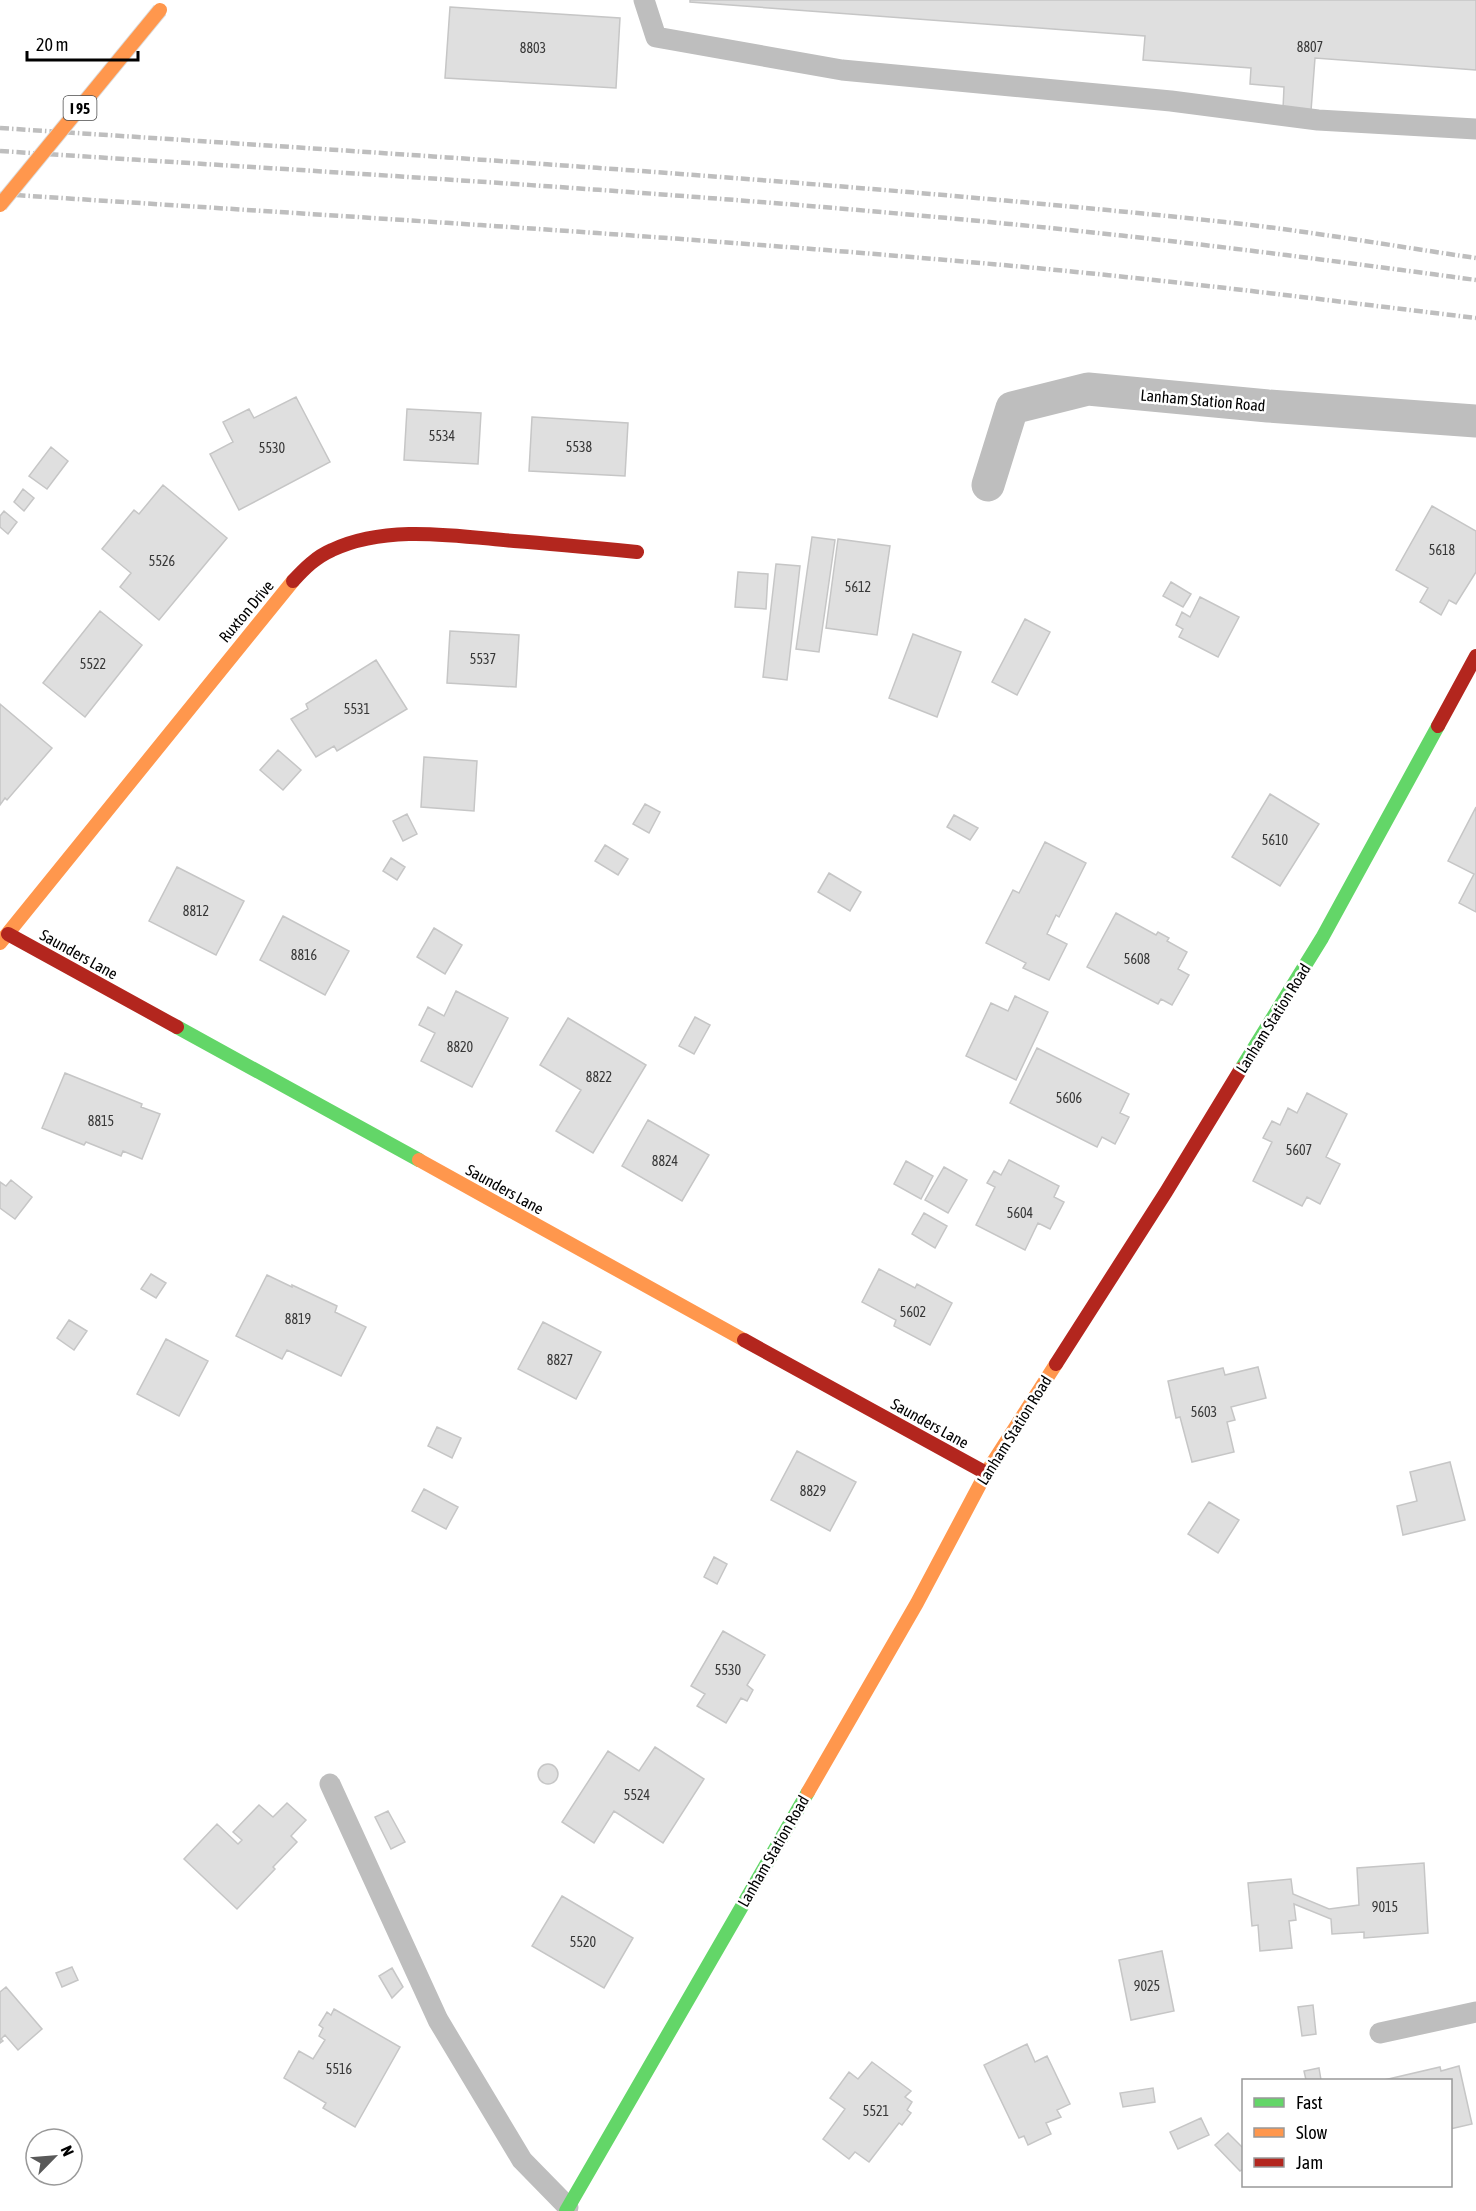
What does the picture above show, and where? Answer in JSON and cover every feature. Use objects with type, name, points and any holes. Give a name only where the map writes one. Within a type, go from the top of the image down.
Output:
[{"type":"main road","name":"I 95","points":[[0,205],[160,10]]},
{"type":"main road","name":"Ruxton Drive","points":[[4,938],[288,587],[296,574],[309,562],[332,549],[365,539],[423,533],[637,552]]},
{"type":"main road","name":"Lanham Station Road","points":[[567,2209],[916,1603],[986,1473],[1166,1192],[1322,938],[1476,656]]},
{"type":"main road","name":"Saunders Lane","points":[[4,938],[986,1473]]},
{"type":"street","name":"Lanham Station Road","points":[[988,484],[1012,408],[1088,389],[1268,406],[1476,421]]},
{"type":"lane","points":[[644,0],[656,37],[842,70],[1137,97],[1318,120],[1476,129]]},
{"type":"lane","points":[[330,1784],[438,2020],[522,2160],[567,2209]]},
{"type":"lane","points":[[1380,2033],[1476,2012]]},
{"type":"building","points":[[690,0],[1476,0],[1476,70],[1315,58],[1311,111],[1283,109],[1284,87],[1250,84],[1251,68],[1143,60],[1145,36],[690,2]]},
{"type":"building","points":[[450,7],[620,18],[616,88],[445,78]]},
{"type":"building","points":[[296,397],[330,462],[239,510],[210,454],[233,442],[223,422],[249,409],[254,418]]},
{"type":"building","points":[[407,409],[481,413],[478,464],[404,460]]},
{"type":"building","points":[[532,417],[628,423],[625,476],[529,471]]},
{"type":"building","points":[[51,447],[68,461],[47,489],[29,476]]},
{"type":"building","points":[[163,485],[227,538],[159,620],[120,587],[131,573],[102,549],[134,510],[139,514]]},
{"type":"building","points":[[23,489],[34,498],[24,511],[14,502]]},
{"type":"building","points":[[1432,506],[1476,531],[1476,572],[1456,604],[1449,600],[1441,615],[1420,602],[1428,588],[1396,570]]},
{"type":"building","points":[[4,511],[17,522],[8,534],[0,527],[0,516]]},
{"type":"building","points":[[812,537],[835,540],[819,652],[796,649]]},
{"type":"building","points":[[838,539],[890,546],[877,635],[826,628]]},
{"type":"building","points":[[776,564],[800,566],[787,680],[763,677]]},
{"type":"building","points":[[738,572],[768,574],[766,609],[735,607]]},
{"type":"building","points":[[1171,582],[1191,594],[1183,607],[1163,596]]},
{"type":"building","points":[[1200,597],[1239,617],[1218,657],[1179,637],[1183,629],[1176,625],[1182,612],[1190,617]]},
{"type":"building","points":[[100,611],[142,645],[85,717],[43,683]]},
{"type":"building","points":[[1025,619],[1050,632],[1017,695],[992,682]]},
{"type":"building","points":[[450,631],[519,635],[516,687],[447,683]]},
{"type":"building","points":[[913,634],[961,652],[937,717],[889,698]]},
{"type":"building","points":[[376,660],[407,709],[337,751],[334,746],[316,757],[291,719],[308,709],[306,704]]},
{"type":"building","points":[[0,704],[52,748],[7,800],[5,798],[0,805]]},
{"type":"building","points":[[278,750],[301,770],[283,790],[260,770]]},
{"type":"building","points":[[424,757],[477,761],[474,811],[421,807]]},
{"type":"building","points":[[1270,794],[1319,824],[1280,886],[1232,857]]},
{"type":"building","points":[[645,804],[660,812],[649,833],[633,824]]},
{"type":"building","points":[[1476,807],[1476,912],[1459,903],[1474,874],[1448,861]]},
{"type":"building","points":[[407,814],[417,834],[403,841],[393,821]]},
{"type":"building","points":[[954,815],[978,828],[970,840],[947,827]]},
{"type":"building","points":[[1045,842],[1086,863],[1059,917],[1056,915],[1047,934],[1067,944],[1049,980],[1023,968],[1026,963],[986,943],[1013,890],[1019,893]]},
{"type":"building","points":[[605,845],[628,859],[618,875],[595,861]]},
{"type":"building","points":[[391,858],[405,867],[397,880],[383,871]]},
{"type":"building","points":[[177,867],[244,901],[216,955],[149,921]]},
{"type":"building","points":[[829,873],[861,892],[850,911],[818,892]]},
{"type":"building","points":[[1116,913],[1156,935],[1158,932],[1169,938],[1167,941],[1187,952],[1178,969],[1189,975],[1172,1005],[1161,999],[1158,1004],[1087,967]]},
{"type":"building","points":[[283,916],[349,951],[325,995],[260,960]]},
{"type":"building","points":[[434,928],[462,945],[445,974],[417,957]]},
{"type":"building","points":[[456,991],[508,1018],[472,1087],[421,1061],[435,1033],[419,1025],[428,1007],[444,1016]]},
{"type":"building","points":[[1015,996],[1048,1012],[1016,1080],[966,1056],[991,1003],[1008,1011]]},
{"type":"building","points":[[695,1017],[710,1025],[694,1054],[679,1046]]},
{"type":"building","points":[[568,1018],[646,1065],[593,1153],[556,1131],[581,1090],[540,1065]]},
{"type":"building","points":[[1037,1048],[1129,1094],[1120,1113],[1129,1117],[1115,1144],[1102,1137],[1097,1147],[1010,1103]]},
{"type":"building","points":[[65,1073],[142,1104],[141,1107],[160,1114],[142,1159],[123,1151],[121,1156],[86,1142],[84,1145],[42,1128]]},
{"type":"building","points":[[1307,1093],[1347,1114],[1326,1157],[1340,1164],[1320,1204],[1307,1197],[1302,1206],[1253,1181],[1272,1142],[1263,1138],[1272,1121],[1280,1125],[1288,1108],[1297,1113]]},
{"type":"building","points":[[648,1120],[709,1155],[682,1201],[622,1166]]},
{"type":"building","points":[[1009,1160],[1059,1186],[1054,1197],[1064,1202],[1050,1229],[1038,1223],[1025,1250],[976,1225],[995,1187],[987,1183],[994,1171],[1001,1175]]},
{"type":"building","points":[[906,1161],[933,1176],[921,1199],[894,1184]]},
{"type":"building","points":[[944,1167],[967,1180],[948,1213],[925,1200]]},
{"type":"building","points":[[11,1180],[32,1197],[15,1219],[0,1208],[0,1182],[6,1186]]},
{"type":"building","points":[[924,1213],[947,1226],[935,1248],[912,1234]]},
{"type":"building","points":[[879,1269],[915,1288],[917,1284],[952,1303],[930,1345],[894,1326],[896,1320],[862,1302]]},
{"type":"building","points":[[151,1274],[166,1283],[156,1298],[141,1289]]},
{"type":"building","points":[[267,1275],[337,1306],[335,1312],[366,1327],[341,1376],[287,1350],[282,1359],[236,1336]]},
{"type":"building","points":[[69,1320],[87,1331],[74,1350],[57,1338]]},
{"type":"building","points":[[543,1322],[601,1352],[576,1399],[518,1369]]},
{"type":"building","points":[[166,1339],[208,1361],[179,1416],[137,1394]]},
{"type":"building","points":[[1258,1367],[1266,1398],[1231,1407],[1235,1420],[1227,1422],[1234,1452],[1192,1462],[1180,1417],[1176,1418],[1168,1381],[1223,1368],[1225,1375]]},
{"type":"building","points":[[437,1427],[461,1438],[452,1458],[428,1446]]},
{"type":"building","points":[[797,1451],[856,1482],[830,1531],[771,1500]]},
{"type":"building","points":[[1450,1462],[1465,1520],[1403,1535],[1397,1506],[1417,1501],[1410,1472]]},
{"type":"building","points":[[424,1489],[458,1507],[446,1529],[412,1511]]},
{"type":"building","points":[[1209,1502],[1239,1520],[1218,1553],[1188,1534]]},
{"type":"building","points":[[714,1557],[727,1564],[717,1584],[704,1577]]},
{"type":"building","points":[[723,1631],[765,1655],[747,1685],[753,1690],[747,1701],[741,1698],[726,1723],[697,1706],[705,1694],[691,1686]]},
{"type":"building","points":[[655,1747],[704,1779],[663,1843],[614,1811],[594,1843],[562,1822],[608,1751],[639,1771]]},
{"type":"building","points":[[544,1764],[552,1764],[558,1770],[558,1778],[552,1784],[544,1784],[538,1778],[538,1770]]},
{"type":"building","points":[[287,1803],[306,1820],[291,1836],[297,1842],[237,1909],[184,1859],[217,1824],[238,1844],[242,1840],[233,1832],[259,1805],[273,1817]]},
{"type":"building","points":[[388,1811],[405,1842],[391,1849],[375,1817]]},
{"type":"building","points":[[1424,1863],[1428,1933],[1364,1938],[1364,1932],[1332,1934],[1331,1919],[1294,1904],[1296,1920],[1289,1921],[1292,1948],[1260,1951],[1258,1925],[1252,1926],[1248,1883],[1291,1879],[1293,1894],[1329,1909],[1359,1905],[1357,1868]]},
{"type":"building","points":[[562,1896],[633,1938],[604,1988],[532,1946]]},
{"type":"building","points":[[1162,1951],[1174,2011],[1131,2020],[1119,1960]]},
{"type":"building","points":[[72,1967],[78,1980],[62,1987],[56,1973]]},
{"type":"building","points":[[392,1968],[403,1987],[392,1998],[379,1976]]},
{"type":"building","points":[[6,1987],[42,2029],[18,2050],[5,2035],[0,2043],[0,1992]]},
{"type":"building","points":[[1313,2005],[1316,2034],[1302,2036],[1298,2007]]},
{"type":"building","points":[[334,2009],[400,2047],[355,2127],[323,2108],[326,2103],[284,2078],[299,2051],[313,2059],[325,2040],[319,2036],[323,2028],[319,2025],[327,2012],[331,2015]]},
{"type":"building","points":[[1027,2044],[1035,2062],[1047,2056],[1070,2104],[1057,2110],[1061,2117],[1046,2123],[1051,2134],[1028,2145],[1024,2136],[1019,2138],[984,2065]]},
{"type":"building","points":[[872,2062],[911,2091],[905,2097],[912,2102],[907,2110],[911,2113],[902,2125],[899,2123],[869,2162],[855,2152],[849,2159],[823,2139],[845,2109],[830,2098],[849,2072],[858,2079]]},
{"type":"building","points":[[1459,2066],[1472,2124],[1452,2129],[1452,2079],[1388,2079],[1440,2067],[1441,2071]]},
{"type":"building","points":[[1319,2068],[1321,2079],[1306,2079],[1304,2071]]},
{"type":"building","points":[[1153,2088],[1155,2102],[1123,2107],[1120,2093]]},
{"type":"building","points":[[1201,2118],[1209,2135],[1178,2149],[1170,2132]]},
{"type":"building","points":[[1228,2133],[1242,2147],[1242,2170],[1240,2171],[1215,2145]]},
{"type":"railway","points":[[0,128],[460,158],[919,193],[1256,226],[1476,258]]},
{"type":"railway","points":[[0,151],[505,183],[884,212],[1185,243],[1476,280]]},
{"type":"railway","points":[[0,194],[878,254],[1121,277],[1476,318]]},
{"type":"traffic: fast","points":[[1241,1069],[1322,938],[1438,726]]},
{"type":"traffic: fast","points":[[177,1027],[419,1160]]},
{"type":"traffic: fast","points":[[566,2211],[808,1792]]},
{"type":"traffic: slow","points":[[0,205],[160,10]]},
{"type":"traffic: slow","points":[[0,943],[293,581]]},
{"type":"traffic: slow","points":[[419,1160],[744,1340]]},
{"type":"traffic: slow","points":[[808,1792],[917,1603],[986,1473],[1056,1364]]},
{"type":"traffic: jam","points":[[293,581],[311,563],[332,550],[353,542],[398,534],[445,535],[637,552]]},
{"type":"traffic: jam","points":[[1438,726],[1476,656]]},
{"type":"traffic: jam","points":[[8,934],[177,1027]]},
{"type":"traffic: jam","points":[[1056,1364],[1166,1192],[1241,1069]]},
{"type":"traffic: jam","points":[[744,1340],[986,1473]]}]
